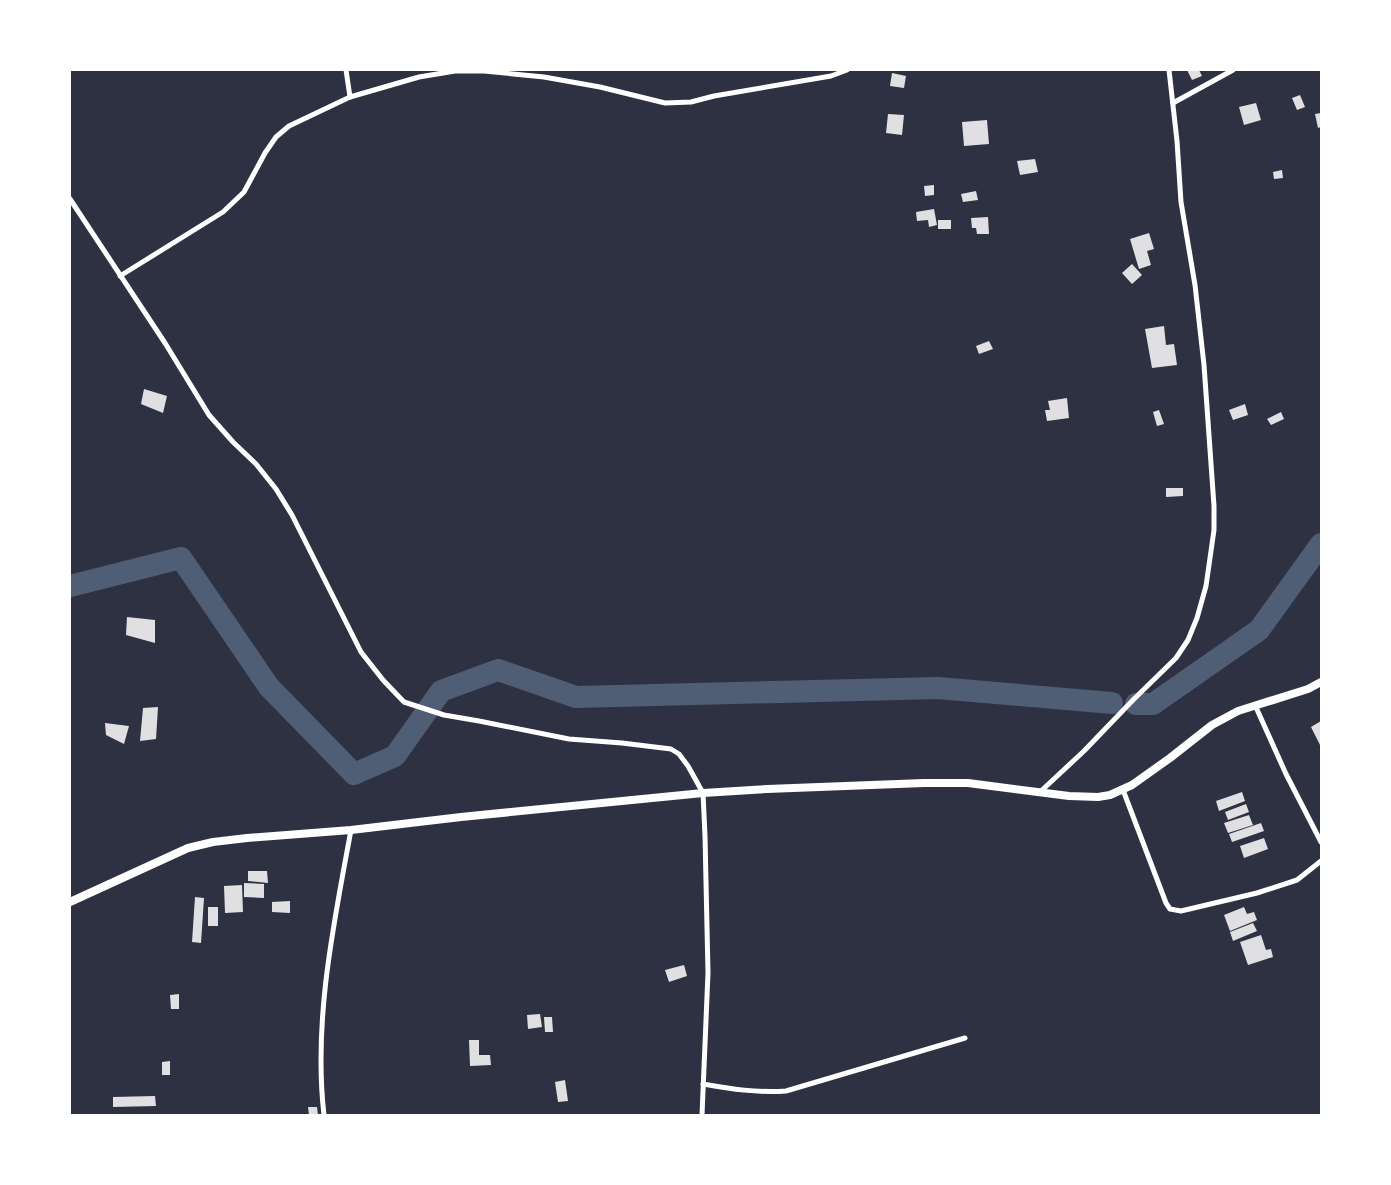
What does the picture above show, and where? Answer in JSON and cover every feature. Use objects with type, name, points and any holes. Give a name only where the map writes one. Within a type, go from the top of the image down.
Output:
[{"type":"street","points":[[346,70],[350,97]]},
{"type":"street","points":[[120,276],[235,203],[244,192],[276,137],[289,126],[350,97],[419,77],[455,71],[484,70],[544,77],[600,87],[665,103],[691,102],[714,96],[832,76],[847,70]]},
{"type":"street","points":[[1040,792],[1084,751],[1127,705],[1176,658],[1188,640],[1206,586],[1214,530],[1214,506],[1204,365],[1195,284],[1180,202],[1169,70]]},
{"type":"street","points":[[1173,103],[1232,70]]},
{"type":"street","points":[[70,199],[165,343],[209,415],[256,464],[276,489],[292,515],[361,652],[383,680],[404,702],[444,715],[479,720],[569,739],[670,749],[679,754],[688,766],[703,793],[706,836],[708,973],[702,1115]]},
{"type":"street","points":[[70,902],[188,848],[213,842],[247,838],[351,830],[460,817],[703,793],[767,789],[968,783],[1069,796],[1098,797],[1123,790],[1156,769],[1212,725],[1238,711],[1303,691],[1321,682]]},
{"type":"street","points":[[1255,705],[1286,774],[1321,842]]},
{"type":"street","points":[[1123,790],[1166,903],[1170,909],[1181,911],[1257,893],[1297,880],[1321,861]]},
{"type":"street","points":[[324,1115],[320,1070],[325,989],[351,830]]},
{"type":"street","points":[[703,1084],[739,1090],[786,1091],[965,1038]]},
{"type":"building","points":[[1187,70],[1199,70],[1202,76],[1192,80]]},
{"type":"building","points":[[892,73],[906,76],[904,88],[890,86]]},
{"type":"building","points":[[1300,95],[1305,107],[1297,110],[1292,98]]},
{"type":"building","points":[[1256,103],[1261,120],[1244,125],[1239,107]]},
{"type":"building","points":[[1321,113],[1321,127],[1318,128],[1315,114]]},
{"type":"building","points":[[888,114],[904,115],[902,135],[886,133]]},
{"type":"building","points":[[987,120],[989,144],[964,146],[962,122]]},
{"type":"building","points":[[1035,159],[1038,172],[1020,175],[1017,161]]},
{"type":"building","points":[[1282,170],[1283,178],[1274,179],[1273,172]]},
{"type":"building","points":[[934,185],[934,195],[925,196],[924,186]]},
{"type":"building","points":[[976,191],[978,200],[963,202],[961,194]]},
{"type":"building","points":[[934,209],[937,225],[929,227],[928,220],[917,221],[916,212]]},
{"type":"building","points":[[988,217],[989,234],[977,234],[976,228],[972,228],[971,218]]},
{"type":"building","points":[[938,220],[951,220],[951,229],[938,229]]},
{"type":"building","points":[[1149,233],[1154,249],[1147,251],[1151,265],[1139,269],[1130,239]]},
{"type":"building","points":[[1132,264],[1142,275],[1132,284],[1122,273]]},
{"type":"building","points":[[1164,326],[1166,345],[1174,344],[1177,365],[1152,368],[1145,329]]},
{"type":"building","points":[[989,341],[993,349],[979,354],[976,346]]},
{"type":"building","points":[[144,389],[167,396],[163,413],[141,404]]},
{"type":"building","points":[[1067,398],[1069,418],[1047,421],[1045,410],[1050,410],[1048,401]]},
{"type":"building","points":[[1245,404],[1248,415],[1233,420],[1229,410]]},
{"type":"building","points":[[1159,410],[1164,424],[1157,426],[1153,412]]},
{"type":"building","points":[[1281,412],[1284,419],[1271,425],[1267,419]]},
{"type":"building","points":[[1166,488],[1183,488],[1183,496],[1166,497]]},
{"type":"building","points":[[127,617],[155,620],[155,643],[126,635]]},
{"type":"building","points":[[158,707],[156,739],[140,741],[143,708]]},
{"type":"building","points":[[1321,721],[1321,747],[1311,727]]},
{"type":"building","points":[[105,723],[129,726],[124,744],[106,735]]},
{"type":"building","points":[[1242,792],[1245,801],[1219,811],[1216,801]]},
{"type":"building","points":[[1246,804],[1249,812],[1228,820],[1225,812]]},
{"type":"building","points":[[1249,815],[1253,825],[1228,833],[1224,823]]},
{"type":"building","points":[[1261,823],[1264,831],[1232,842],[1229,834]]},
{"type":"building","points":[[1264,838],[1268,849],[1244,858],[1240,846]]},
{"type":"building","points":[[248,871],[267,871],[268,883],[248,881]]},
{"type":"building","points":[[244,883],[264,884],[264,898],[244,897]]},
{"type":"building","points":[[242,885],[243,912],[225,913],[224,886]]},
{"type":"building","points":[[195,897],[204,898],[201,943],[192,942]]},
{"type":"building","points":[[290,901],[290,913],[272,912],[272,902]]},
{"type":"building","points":[[208,907],[218,907],[218,926],[208,926]]},
{"type":"building","points":[[1244,907],[1247,914],[1254,912],[1257,920],[1230,931],[1224,915]]},
{"type":"building","points":[[1253,923],[1257,931],[1233,941],[1230,932]]},
{"type":"building","points":[[1261,935],[1266,950],[1271,949],[1273,957],[1248,965],[1240,942]]},
{"type":"building","points":[[684,965],[687,976],[669,982],[665,970]]},
{"type":"building","points":[[179,994],[179,1009],[171,1009],[170,995]]},
{"type":"building","points":[[540,1014],[542,1027],[528,1029],[527,1015]]},
{"type":"building","points":[[544,1017],[552,1017],[553,1032],[545,1032]]},
{"type":"building","points":[[469,1040],[479,1040],[479,1055],[490,1055],[491,1065],[470,1066]]},
{"type":"building","points":[[170,1061],[170,1075],[162,1075],[162,1062]]},
{"type":"building","points":[[565,1080],[568,1101],[558,1102],[555,1082]]},
{"type":"building","points":[[155,1096],[156,1106],[113,1107],[113,1097]]},
{"type":"building","points":[[308,1107],[317,1107],[318,1115],[309,1115]]},
{"type":"waterway","points":[[1136,704],[1153,704],[1259,630],[1321,544]]},
{"type":"waterway","points":[[70,586],[181,558],[269,687],[354,774],[395,756],[441,691],[498,670],[576,697],[938,688],[1112,703]]}]
